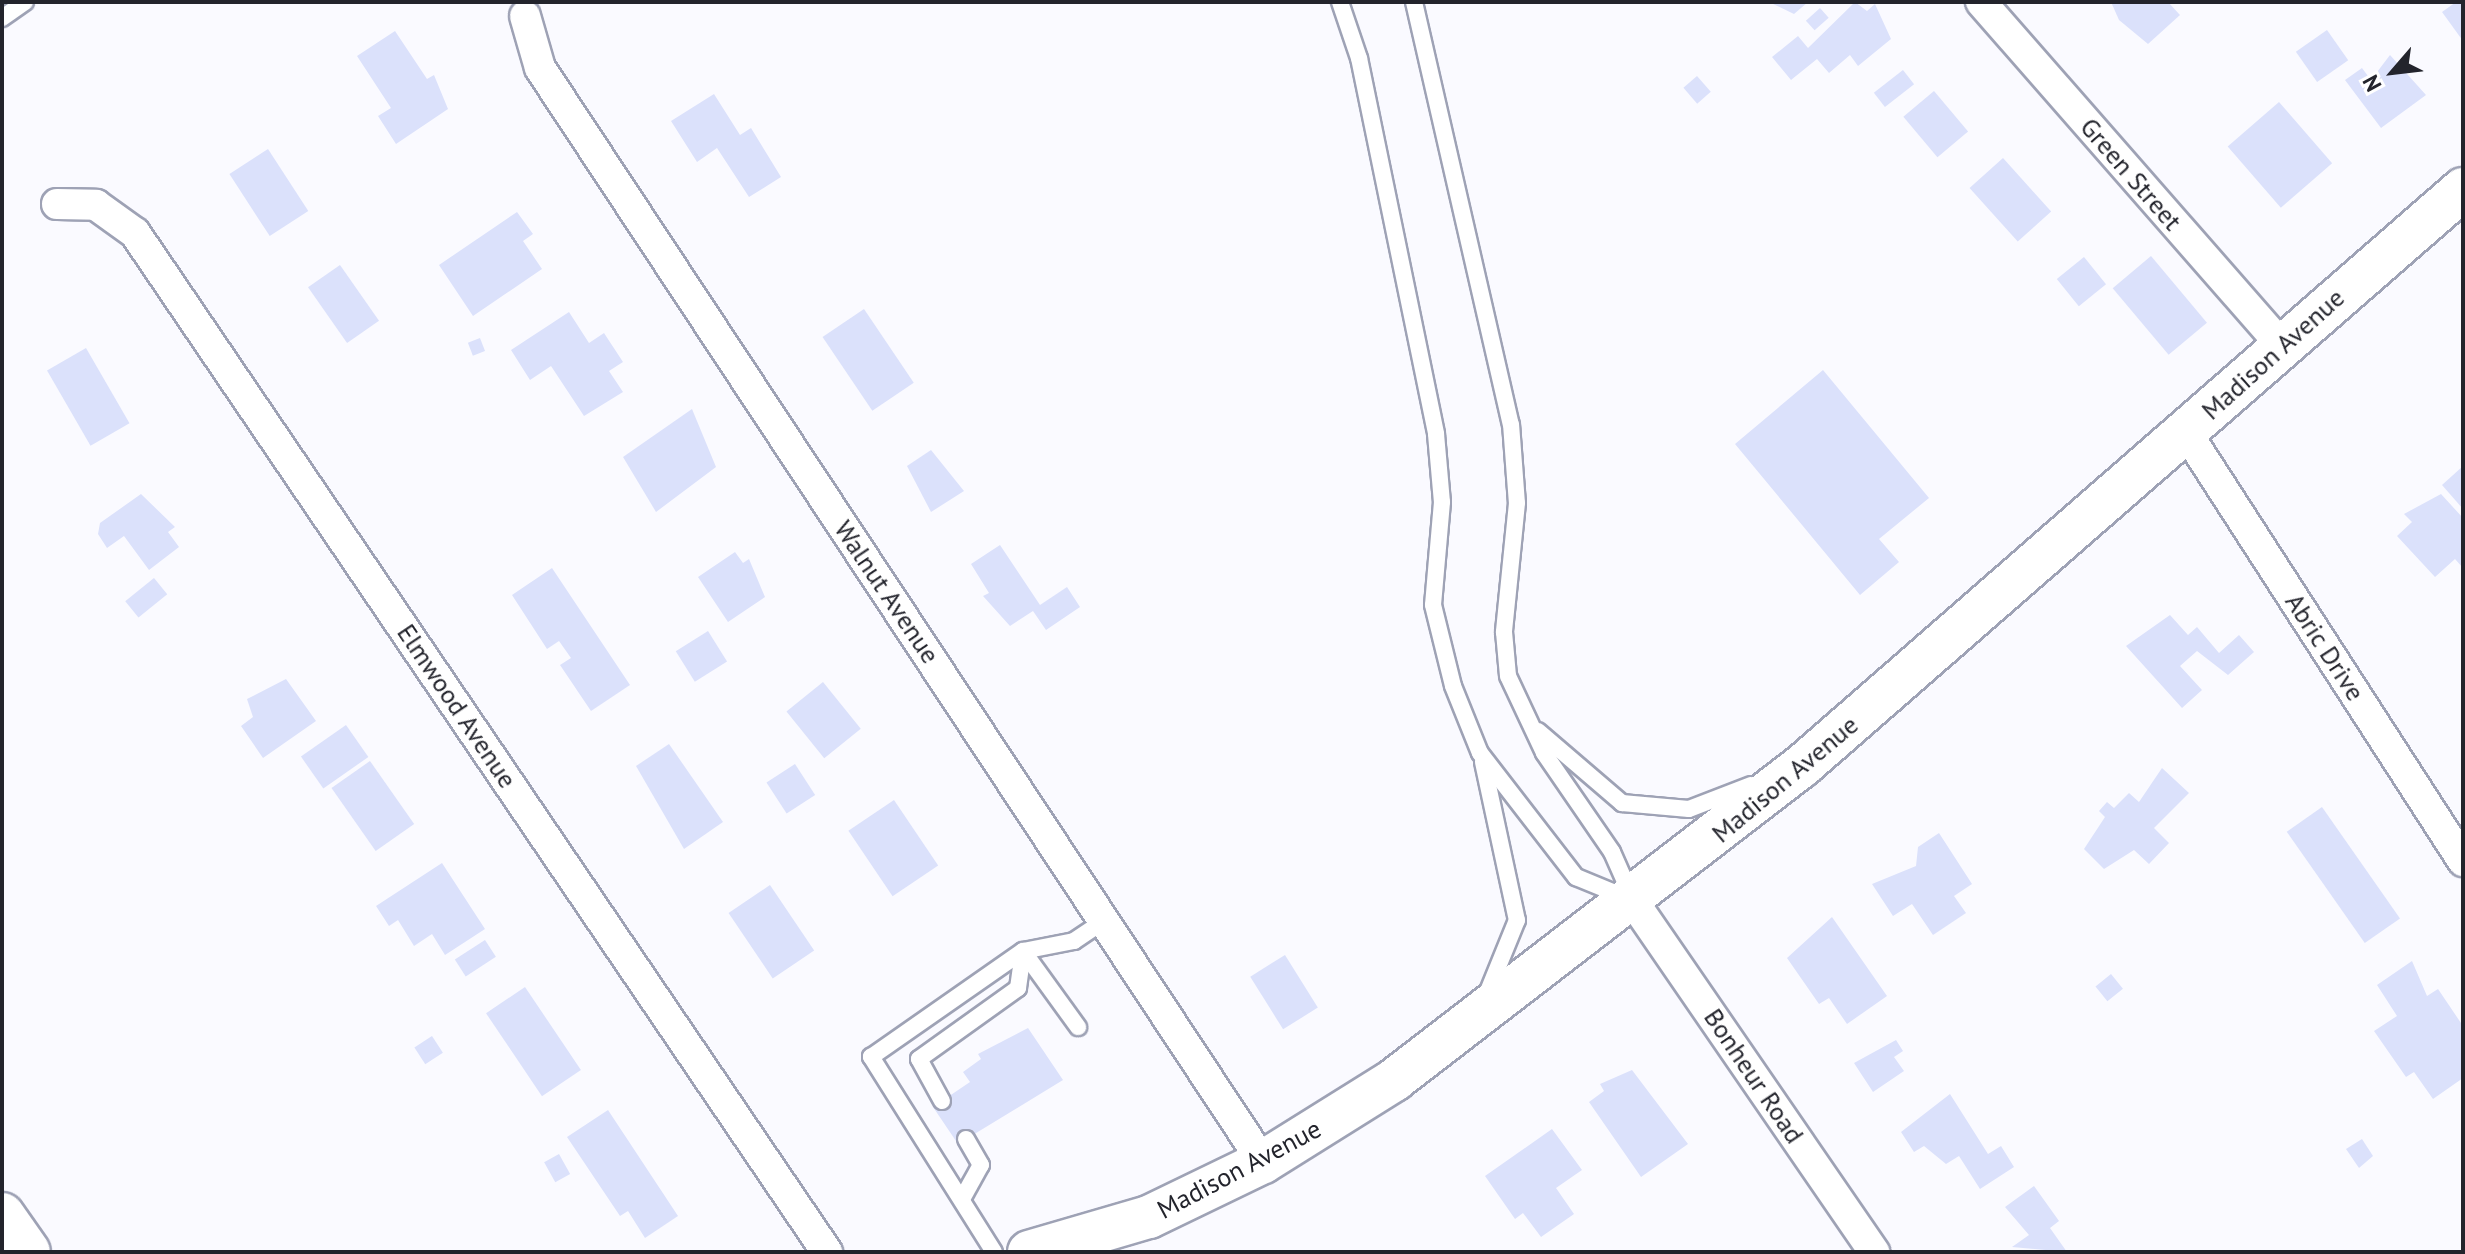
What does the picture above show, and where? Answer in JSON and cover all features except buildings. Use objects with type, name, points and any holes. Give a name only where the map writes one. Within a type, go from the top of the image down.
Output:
[{"type":"highway","points":[[2,1215],[28,1252]]},
{"type":"street","name":"Green Street","points":[[1981,2],[2282,346]]},
{"type":"street","name":"Walnut Avenue","points":[[525,16],[540,68],[1263,1162]]},
{"type":"street","name":"Madison Avenue","points":[[1029,1252],[1149,1217],[1263,1162],[1394,1080],[1459,1028],[1633,901],[1803,765],[2463,189]]},
{"type":"street","name":"Elmwood Avenue","points":[[57,204],[96,205],[135,233],[827,1252]]},
{"type":"street","name":"Abric Drive","points":[[2186,432],[2463,861]]},
{"type":"street","name":"Bonheur Road","points":[[1633,901],[1874,1252]]},
{"type":"lane","points":[[2,18],[25,2]]},
{"type":"lane","points":[[1340,2],[1359,58],[1436,434],[1442,502],[1433,605],[1453,686],[1480,753],[1517,920],[1498,977],[1459,1028]]},
{"type":"lane","points":[[1414,2],[1511,424],[1517,503],[1504,632],[1508,676],[1523,715],[1612,852],[1633,901]]},
{"type":"lane","points":[[1523,715],[1574,768],[1622,803],[1689,809],[1803,765]]},
{"type":"lane","points":[[1480,753],[1576,877],[1633,901]]},
{"type":"lane","points":[[994,1252],[871,1057],[1023,951],[1074,941],[1105,920]]},
{"type":"lane","points":[[1023,951],[1078,1027]]},
{"type":"lane","points":[[942,1101],[919,1059],[1018,988],[1023,951]]},
{"type":"lane","points":[[962,1199],[981,1165],[966,1139]]}]
